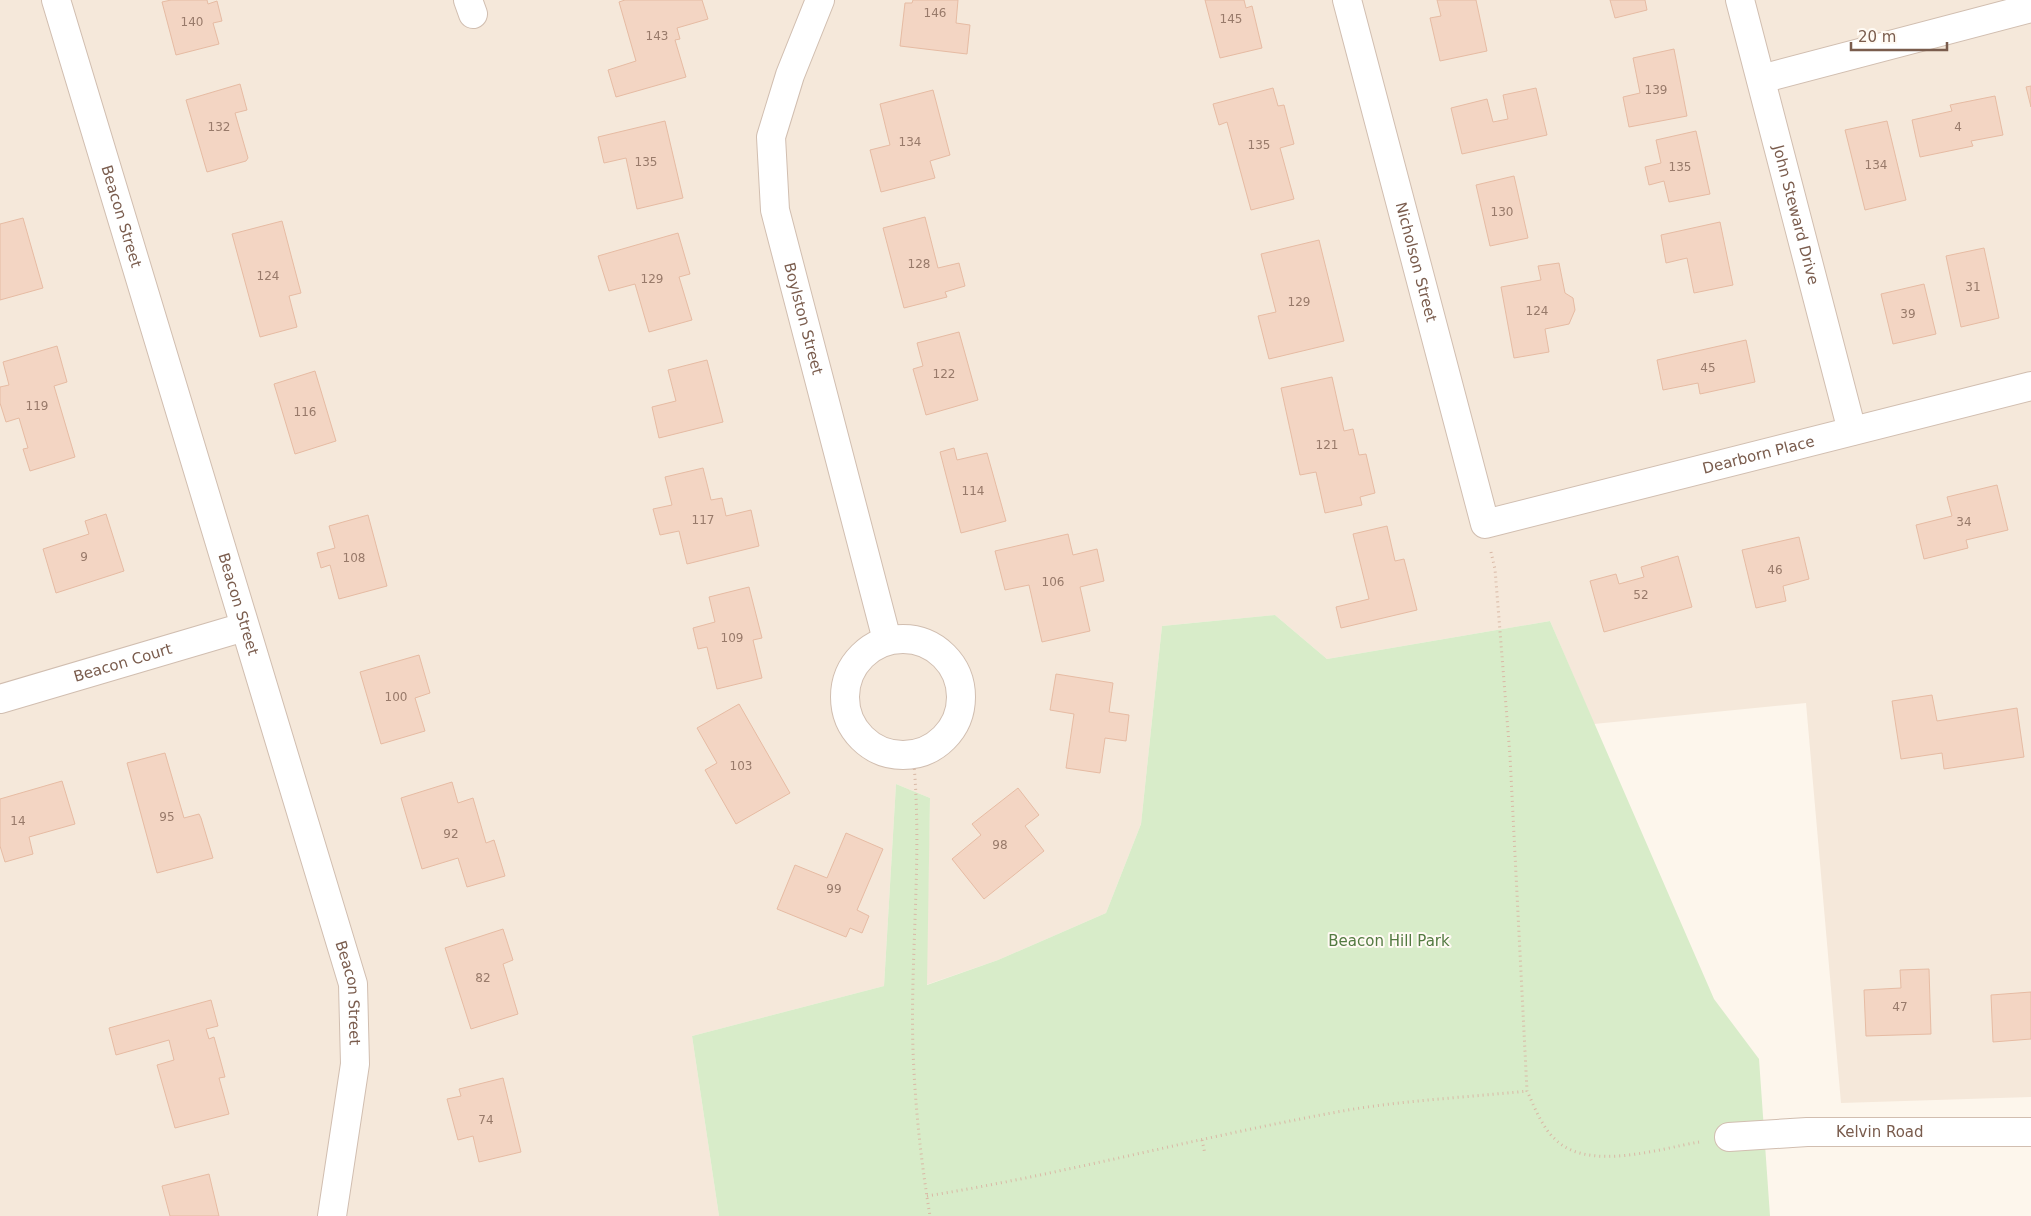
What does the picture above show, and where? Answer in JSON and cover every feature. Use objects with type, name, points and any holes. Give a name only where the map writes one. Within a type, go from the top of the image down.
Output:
[{"type":"street","name":"Beacon Street","points":[[56,0],[353,984],[355,1064],[332,1216]]},
{"type":"street","name":"Boylston Street","points":[[820,0],[790,75],[771,137],[776,210],[887,640]]},
{"type":"street","name":"Nicholson Street","points":[[1348,0],[1486,524]]},
{"type":"street","name":"John Steward Drive","points":[[1740,0],[1852,431]]},
{"type":"street","points":[[1761,79],[2031,8]]},
{"type":"street","name":"Dearborn Place","points":[[1486,524],[2031,386]]},
{"type":"street","name":"Beacon Court","points":[[0,699],[244,627]]},
{"type":"street","points":[[906,638],[924,642],[940,652],[953,666],[960,683],[961,703],[956,721],[946,737],[931,748],[913,754],[895,755],[878,750],[864,740],[853,726],[846,710],[845,692],[849,675],[858,660],[871,648],[887,640],[906,638]]},
{"type":"street","name":"Kelvin Road","points":[[1729,1137],[1807,1132],[2031,1132]]},
{"type":"path","points":[[1486,524],[1495,569],[1510,756],[1527,1091],[1540,1120],[1557,1141],[1577,1153],[1603,1157],[1729,1137]]},
{"type":"path","points":[[913,754],[918,801],[913,1049],[920,1156],[930,1216]]},
{"type":"path","points":[[927,1196],[1006,1184],[1202,1140],[1355,1109],[1527,1091]]},
{"type":"path","points":[[1202,1140],[1205,1154]]},
{"type":"shaded area","points":[[0,0],[2031,0],[2031,1097],[1841,1103],[1806,703],[1594,724],[1550,621],[1327,659],[1275,615],[1162,626],[1141,824],[1106,913],[998,960],[926,985],[930,798],[896,784],[884,986],[692,1036],[719,1216],[0,1216]]},
{"type":"green space","name":"Beacon Hill Park","points":[[1275,615],[1327,659],[1550,621],[1714,999],[1759,1059],[1770,1216],[719,1216],[692,1036],[884,986],[896,784],[930,798],[927,985],[998,960],[1106,913],[1141,824],[1162,626]]},
{"type":"building","points":[[171,0],[207,0],[208,4],[217,1],[222,21],[213,23],[219,44],[176,55],[162,2]]},
{"type":"building","points":[[625,0],[702,0],[708,19],[677,28],[680,39],[675,40],[686,77],[616,97],[608,70],[636,61],[619,2]]},
{"type":"building","points":[[913,0],[958,0],[956,23],[970,25],[967,54],[900,46],[905,3],[912,3]]},
{"type":"building","points":[[1205,0],[1244,0],[1246,8],[1252,6],[1262,48],[1220,58]]},
{"type":"building","points":[[1437,0],[1476,0],[1487,51],[1440,61],[1430,18],[1441,16]]},
{"type":"building","points":[[1610,0],[1645,0],[1647,10],[1615,18]]},
{"type":"building","points":[[1674,49],[1687,116],[1629,127],[1623,97],[1640,93],[1633,58]]},
{"type":"building","points":[[240,84],[247,110],[235,113],[248,158],[246,161],[207,172],[186,100]]},
{"type":"building","points":[[2031,86],[2031,107],[2026,87]]},
{"type":"building","points":[[1273,88],[1278,106],[1284,105],[1294,144],[1280,148],[1294,199],[1251,210],[1227,122],[1219,125],[1213,104]]},
{"type":"building","points":[[1536,88],[1547,135],[1462,154],[1451,108],[1487,99],[1493,122],[1508,119],[1503,95]]},
{"type":"building","points":[[933,90],[950,155],[930,161],[935,178],[881,192],[870,150],[890,145],[880,104]]},
{"type":"building","points":[[1995,96],[2003,135],[1971,141],[1973,146],[1920,157],[1912,120],[1952,111],[1950,105]]},
{"type":"building","points":[[665,121],[683,198],[637,209],[626,158],[604,163],[598,137]]},
{"type":"building","points":[[1887,121],[1906,200],[1865,210],[1845,130]]},
{"type":"building","points":[[1696,131],[1710,194],[1669,202],[1664,181],[1649,185],[1645,167],[1661,163],[1656,140]]},
{"type":"building","points":[[1514,176],[1528,238],[1490,246],[1476,185]]},
{"type":"building","points":[[925,217],[938,268],[959,263],[965,286],[945,292],[947,297],[904,308],[883,228]]},
{"type":"building","points":[[23,218],[43,288],[0,300],[0,224]]},
{"type":"building","points":[[282,221],[301,293],[289,296],[297,327],[260,337],[232,234]]},
{"type":"building","points":[[1720,222],[1733,285],[1694,293],[1687,258],[1666,263],[1661,235]]},
{"type":"building","points":[[678,233],[690,274],[679,277],[692,320],[649,332],[635,284],[609,291],[598,256]]},
{"type":"building","points":[[1319,240],[1344,341],[1269,359],[1258,316],[1276,312],[1261,254]]},
{"type":"building","points":[[1984,248],[1999,318],[1961,327],[1946,256]]},
{"type":"building","points":[[1559,263],[1565,293],[1573,298],[1575,310],[1569,324],[1545,329],[1549,352],[1514,358],[1501,287],[1541,280],[1538,266]]},
{"type":"building","points":[[1924,284],[1936,334],[1893,344],[1881,294]]},
{"type":"building","points":[[959,332],[978,400],[926,415],[913,369],[923,366],[917,343]]},
{"type":"building","points":[[1746,340],[1755,382],[1700,394],[1698,383],[1663,390],[1657,360]]},
{"type":"building","points":[[57,346],[67,382],[54,386],[75,457],[30,471],[23,449],[28,448],[19,418],[6,422],[0,403],[0,387],[9,385],[3,362]]},
{"type":"building","points":[[707,360],[723,422],[659,438],[652,407],[676,401],[668,370]]},
{"type":"building","points":[[315,371],[336,441],[295,454],[274,384]]},
{"type":"building","points":[[1332,377],[1344,431],[1353,429],[1359,455],[1366,454],[1375,493],[1360,497],[1362,505],[1325,513],[1316,472],[1300,475],[1281,388]]},
{"type":"building","points":[[954,448],[957,460],[987,453],[1006,521],[961,533],[940,452]]},
{"type":"building","points":[[703,468],[711,500],[722,498],[726,516],[751,510],[759,546],[687,564],[679,531],[660,535],[653,509],[672,505],[665,477]]},
{"type":"building","points":[[1997,485],[2008,530],[1966,540],[1968,548],[1924,559],[1916,525],[1952,516],[1947,497]]},
{"type":"building","points":[[106,514],[124,571],[56,593],[43,549],[89,534],[85,521]]},
{"type":"building","points":[[368,515],[387,586],[339,599],[330,565],[321,568],[317,553],[335,548],[329,526]]},
{"type":"building","points":[[1387,526],[1395,561],[1404,559],[1417,610],[1341,628],[1336,607],[1369,599],[1353,534]]},
{"type":"building","points":[[1068,534],[1073,555],[1097,549],[1104,581],[1080,587],[1090,631],[1042,642],[1029,585],[1005,590],[995,551]]},
{"type":"building","points":[[1799,537],[1809,579],[1783,586],[1786,601],[1756,608],[1742,550]]},
{"type":"building","points":[[1678,556],[1692,607],[1604,632],[1590,581],[1616,574],[1619,584],[1644,577],[1641,567]]},
{"type":"building","points":[[749,587],[762,638],[753,640],[762,678],[717,689],[707,647],[698,649],[693,628],[715,622],[709,597]]},
{"type":"building","points":[[419,655],[430,693],[415,698],[425,731],[381,744],[360,672]]},
{"type":"building","points":[[1056,674],[1113,683],[1109,712],[1129,715],[1126,741],[1105,738],[1100,773],[1066,768],[1074,714],[1050,710]]},
{"type":"building","points":[[1932,695],[1937,721],[2017,708],[2024,757],[1944,769],[1942,753],[1901,759],[1892,701]]},
{"type":"building","points":[[739,704],[790,793],[736,824],[705,770],[717,763],[697,728]]},
{"type":"building","points":[[165,753],[184,818],[199,814],[213,858],[157,873],[127,763]]},
{"type":"building","points":[[62,781],[75,824],[29,837],[33,854],[5,862],[0,846],[0,799]]},
{"type":"building","points":[[452,782],[458,803],[473,798],[486,843],[494,840],[505,876],[467,887],[458,858],[422,869],[401,798]]},
{"type":"building","points":[[1018,788],[1039,815],[1025,826],[1044,851],[984,899],[952,859],[981,835],[972,824]]},
{"type":"building","points":[[846,833],[883,849],[857,910],[869,916],[862,933],[850,928],[846,937],[777,909],[795,865],[827,878]]},
{"type":"building","points":[[503,929],[513,960],[503,964],[518,1014],[471,1029],[445,948]]},
{"type":"building","points":[[1929,969],[1931,1034],[1866,1036],[1864,990],[1901,988],[1900,970]]},
{"type":"building","points":[[2031,992],[2031,1039],[1993,1042],[1991,995]]},
{"type":"building","points":[[211,1000],[218,1026],[206,1029],[209,1039],[214,1037],[225,1077],[219,1078],[229,1114],[175,1128],[157,1065],[174,1060],[169,1040],[116,1055],[109,1028]]},
{"type":"building","points":[[503,1078],[521,1152],[479,1162],[473,1136],[458,1140],[447,1099],[461,1096],[459,1089]]},
{"type":"building","points":[[209,1174],[219,1216],[170,1216],[162,1186]]}]
